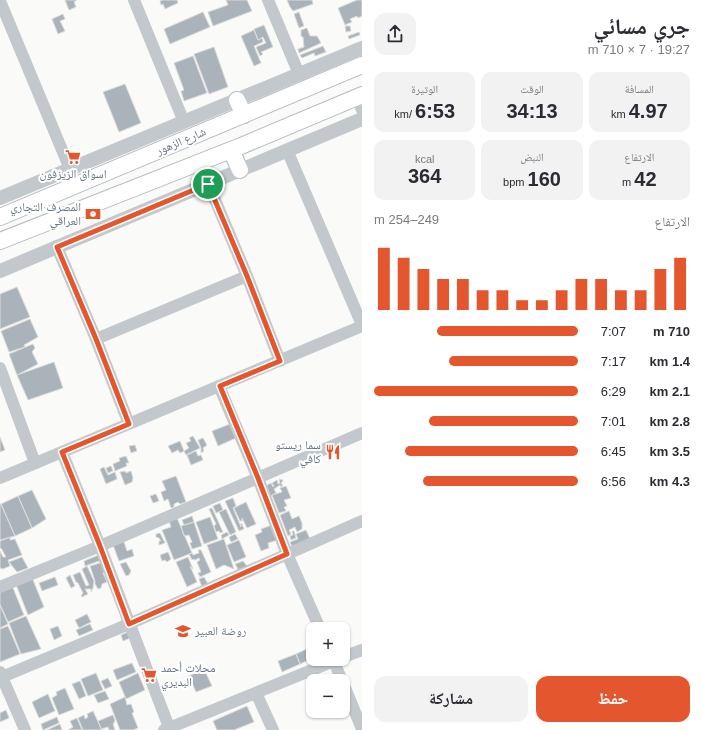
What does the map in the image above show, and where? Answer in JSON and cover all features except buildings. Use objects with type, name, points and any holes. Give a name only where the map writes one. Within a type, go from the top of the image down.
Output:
[{"type":"main road","name":"شارع الزهور","points":[[6,214],[362,65]]},
{"type":"main road","points":[[237,100],[244,115]]},
{"type":"main road","points":[[0,241],[360,101]]},
{"type":"main road","points":[[231,150],[240,170]]},
{"type":"main road","points":[[6,214],[17,230],[21,232]]},
{"type":"street","points":[[134,0],[184,122]]},
{"type":"street","points":[[268,0],[299,74]]},
{"type":"street","points":[[0,1],[70,169]]},
{"type":"street","points":[[0,198],[362,48]]},
{"type":"street","points":[[0,271],[362,118]]},
{"type":"street","points":[[0,478],[280,361],[362,325],[287,150]]},
{"type":"street","points":[[208,184],[247,276],[280,361]]},
{"type":"street","points":[[57,247],[96,339],[129,424]]},
{"type":"street","points":[[96,339],[247,276]]},
{"type":"street","points":[[0,368],[36,463]]},
{"type":"street","points":[[220,386],[258,478],[287,554],[317,622]]},
{"type":"street","points":[[0,587],[100,546],[362,433]]},
{"type":"street","points":[[62,452],[100,546],[168,729],[320,666]]},
{"type":"street","points":[[25,730],[1,675],[129,624],[362,521]]},
{"type":"street","points":[[350,654],[362,650]]},
{"type":"street","points":[[256,693],[273,730]]},
{"type":"street","points":[[350,699],[362,729]]},
{"type":"place","name":"اسواق الزيزفون","points":[[73,157]]},
{"type":"place","name":"المصرف التجاري العراقي","points":[[93,214]]},
{"type":"place","name":"سما ريستو كافي","points":[[333,452]]},
{"type":"place","name":"روضة العبير","points":[[183,631]]},
{"type":"place","name":"محلات أحمد البديري","points":[[149,675]]},
{"type":"route","points":[[208,184],[247,276],[280,361],[220,386],[258,478],[287,554],[129,624],[100,546],[62,452],[129,424],[96,339],[57,247],[208,184]]}]
